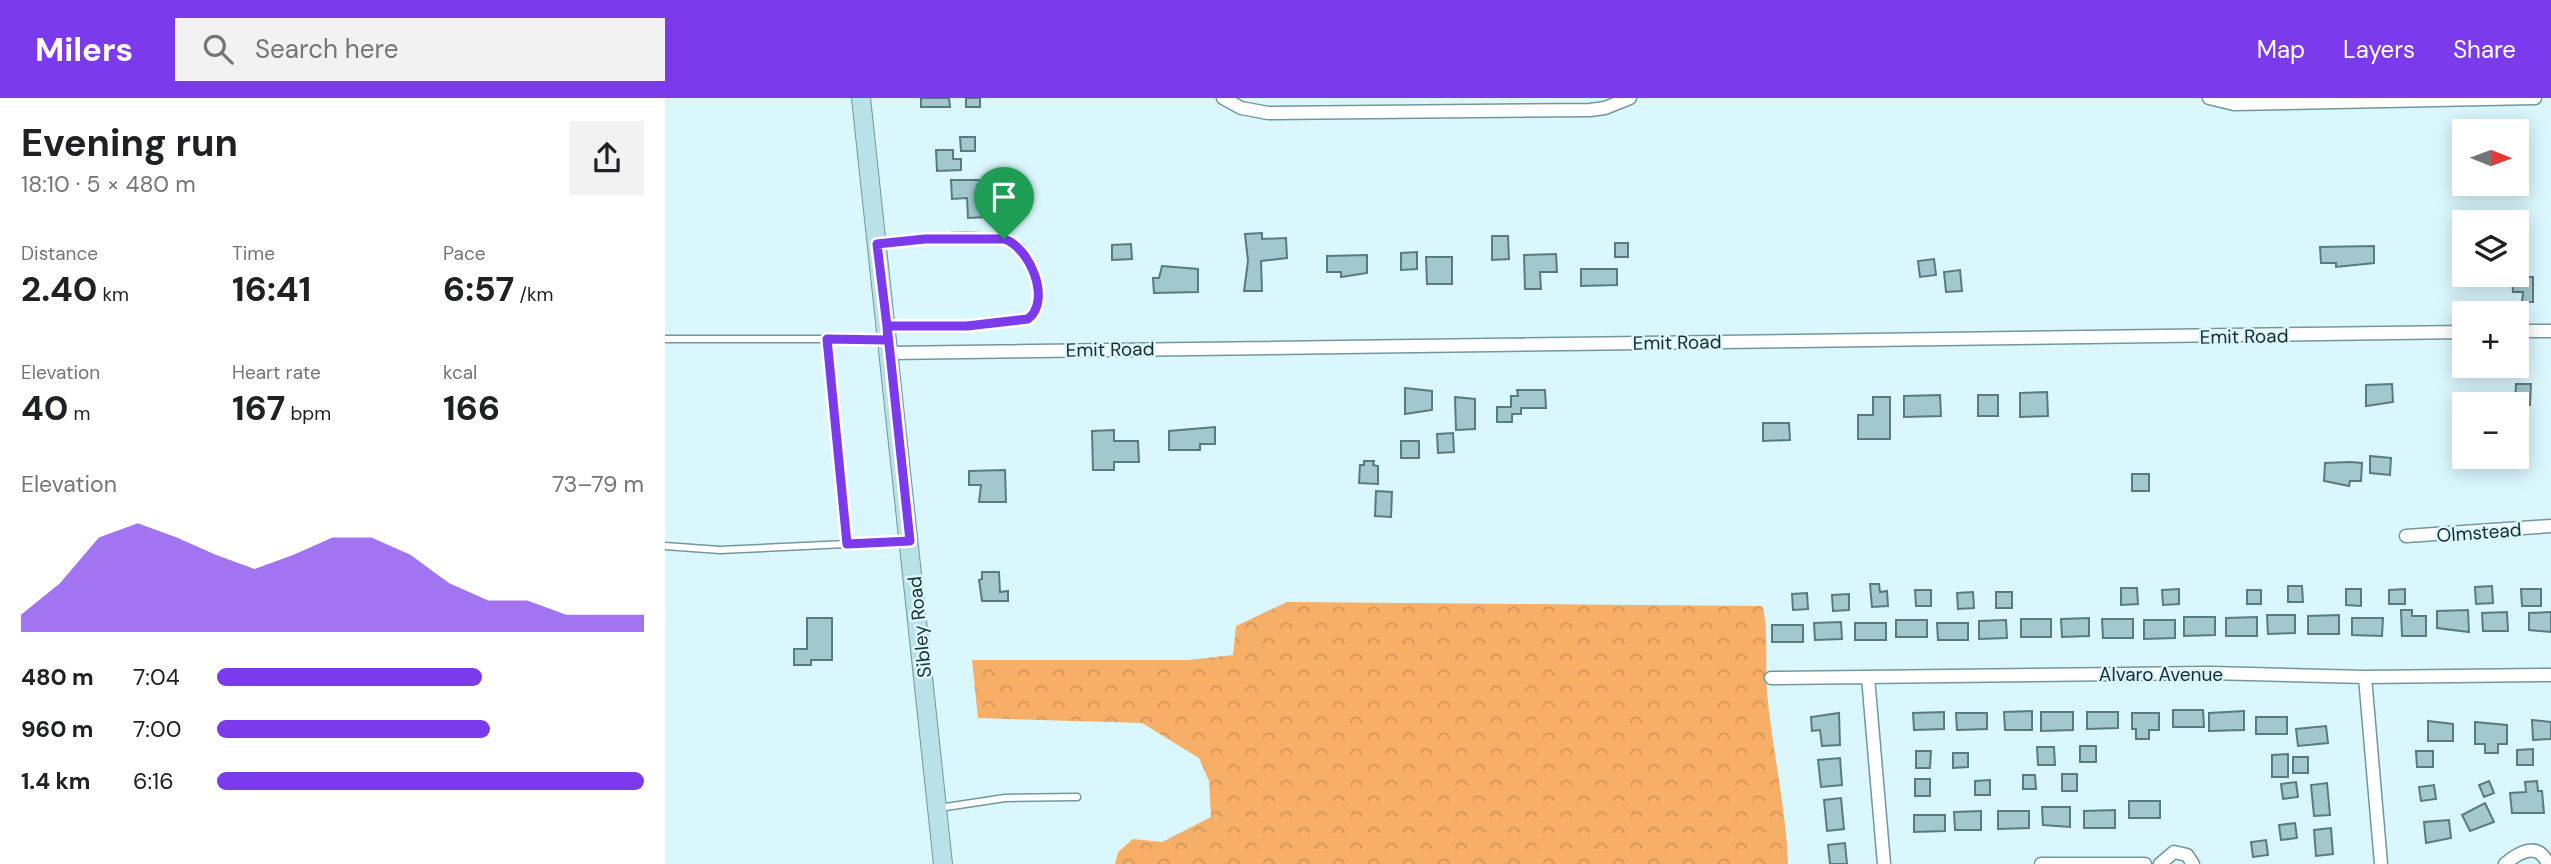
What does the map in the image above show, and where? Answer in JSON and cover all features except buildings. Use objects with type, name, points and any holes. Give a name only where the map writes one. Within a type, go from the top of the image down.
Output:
[{"type":"main road","name":"Sibley Road","points":[[861,98],[943,864]]},
{"type":"street","points":[[1223,98],[1257,113],[1389,112],[1571,104],[1605,108],[1630,98]]},
{"type":"street","points":[[1389,98],[1389,112]]},
{"type":"street","points":[[2209,98],[2234,104],[2535,98]]},
{"type":"street","points":[[2529,331],[2551,331]]},
{"type":"street","name":"Emit Road","points":[[888,340],[2452,332]]},
{"type":"street","name":"Olmstead","points":[[2406,536],[2551,526]]},
{"type":"street","name":"Alvaro Avenue","points":[[1771,678],[2210,673],[2365,677],[2551,675]]},
{"type":"street","points":[[1868,677],[1884,864]]},
{"type":"street","points":[[2365,677],[2381,864]]},
{"type":"street","points":[[2505,864],[2520,852],[2532,850],[2543,855],[2548,864]]},
{"type":"street","points":[[2161,864],[2174,852],[2187,855],[2193,864]]},
{"type":"street","points":[[2042,864],[2145,864]]},
{"type":"lane","points":[[665,338],[888,340],[967,326],[1028,319],[1035,310],[1036,284],[1021,247],[1004,239],[925,239],[877,244]]},
{"type":"lane","points":[[827,339],[847,544]]},
{"type":"lane","points":[[665,546],[720,550],[910,541]]},
{"type":"lane","points":[[937,808],[1005,798],[1077,797]]},
{"type":"green space","points":[[1287,602],[1762,606],[1766,635],[1767,692],[1785,821],[1788,864],[1115,864],[1118,852],[1133,839],[1162,842],[1211,817],[1209,781],[1199,758],[1142,723],[978,718],[972,660],[1188,660],[1233,655],[1236,626]]},
{"type":"route","points":[[1004,239],[925,239],[877,244],[887,326],[910,541],[847,544],[827,339],[888,340],[887,326],[967,326],[1028,319],[1035,310],[1037,294],[1033,269],[1021,247],[1004,239]]}]
